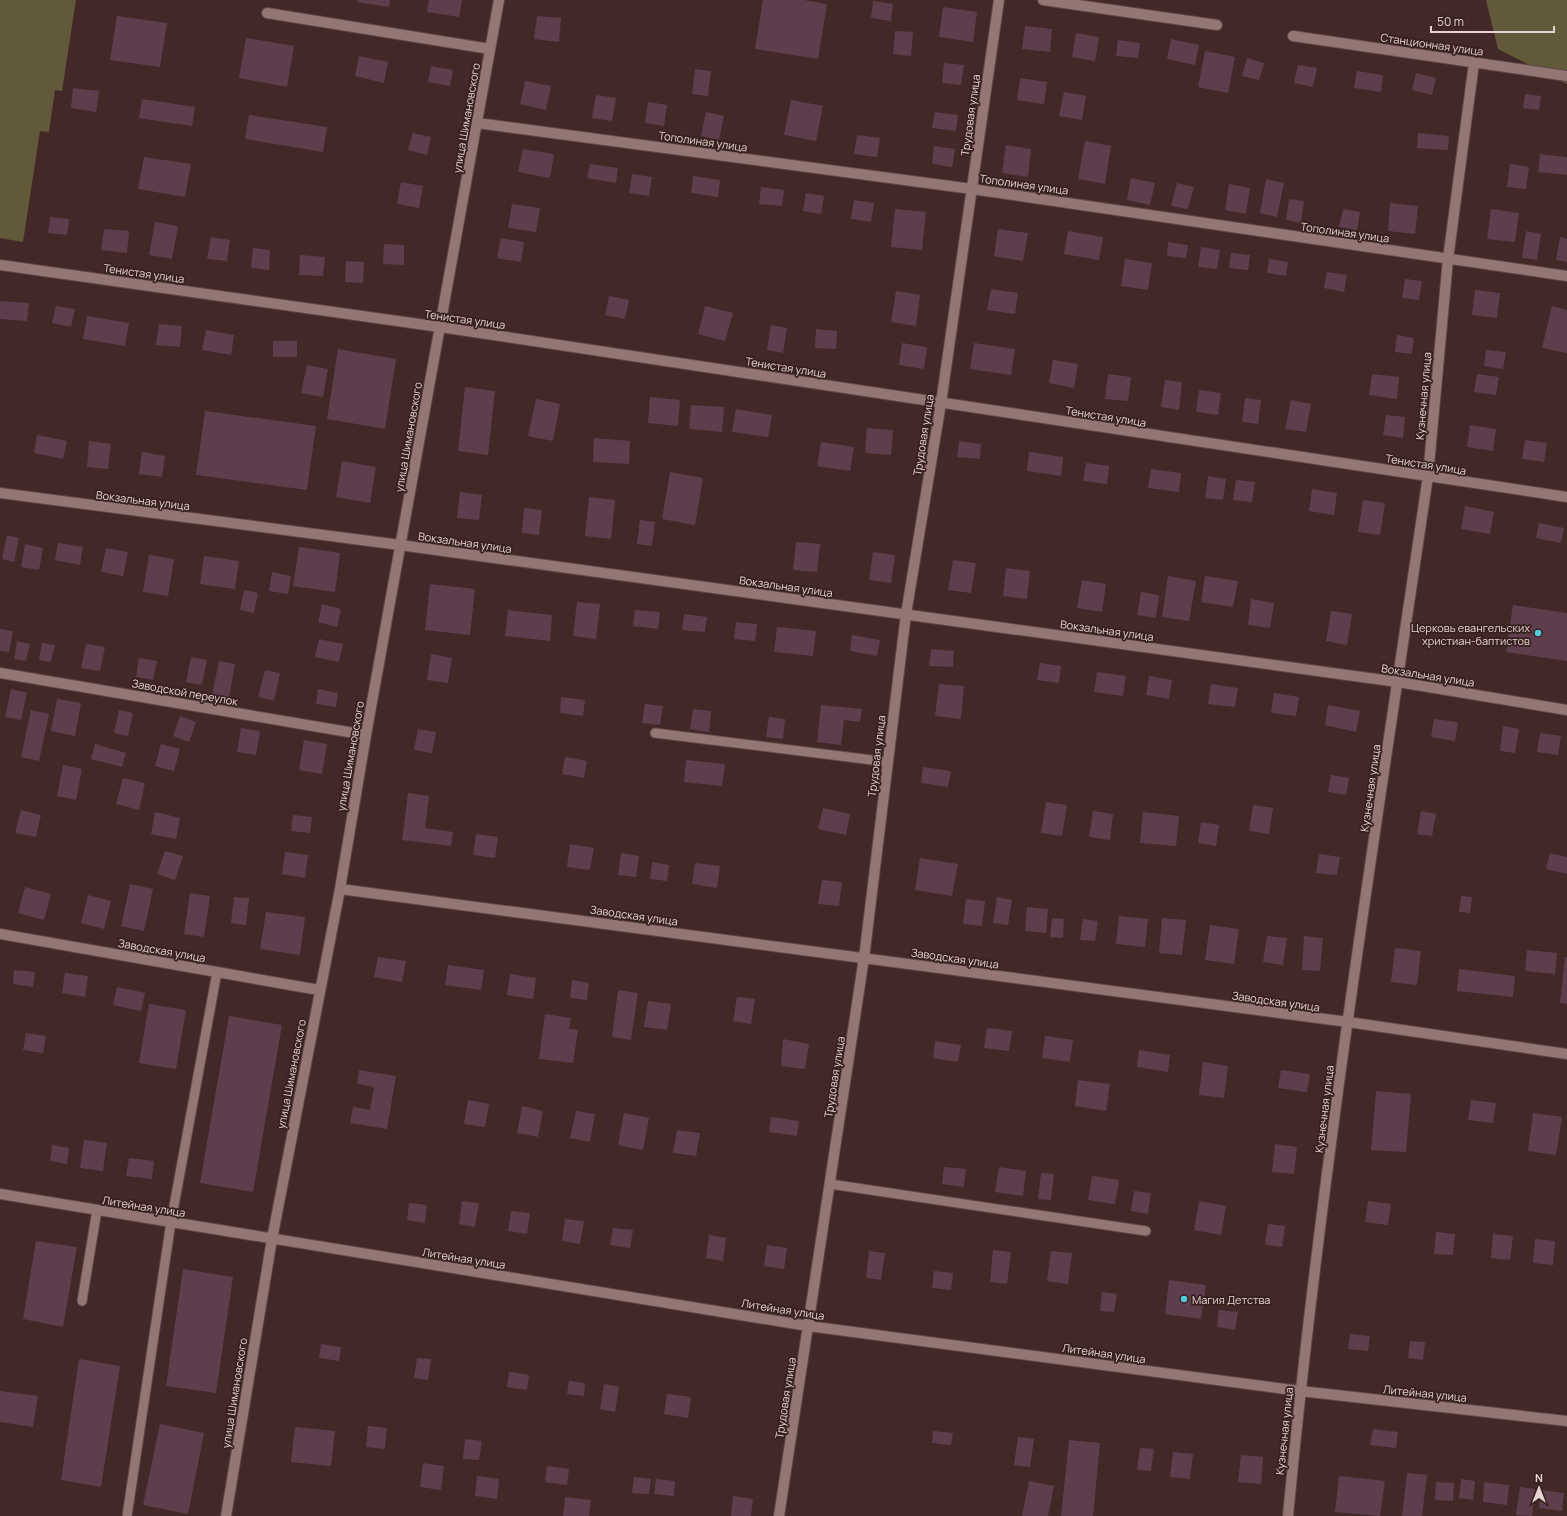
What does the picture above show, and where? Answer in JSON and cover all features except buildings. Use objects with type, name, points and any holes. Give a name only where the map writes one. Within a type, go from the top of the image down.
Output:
[{"type":"street","name":"улица Шимановского","points":[[226,1516],[272,1239],[319,990],[340,889],[366,735],[499,0]]},
{"type":"street","name":"Трудовая улица","points":[[779,1516],[864,958],[906,614],[940,403],[999,0]]},
{"type":"street","points":[[1043,0],[1218,25]]},
{"type":"street","points":[[267,13],[490,49]]},
{"type":"street","name":"Станционная улица","points":[[1293,36],[1567,76]]},
{"type":"street","name":"Кузнечная улица","points":[[1288,1516],[1300,1391],[1348,1022],[1428,476],[1448,259],[1474,63]]},
{"type":"street","name":"Тополиная улица","points":[[477,123],[972,189],[1567,276]]},
{"type":"street","name":"Тенистая улица","points":[[0,265],[440,327],[1567,497]]},
{"type":"street","name":"Вокзальная улица","points":[[0,494],[400,545],[906,614],[1398,682],[1567,710]]},
{"type":"street","name":"Заводской переулок","points":[[0,672],[366,735]]},
{"type":"street","name":"Заводская улица","points":[[340,889],[1348,1022],[1567,1054]]},
{"type":"street","name":"Заводская улица","points":[[0,934],[319,990]]},
{"type":"street","name":"Литейная улица","points":[[0,1194],[808,1326],[1300,1391],[1567,1421]]},
{"type":"lane","points":[[655,733],[888,762]]},
{"type":"lane","points":[[127,1516],[171,1222],[217,972]]},
{"type":"lane","points":[[830,1184],[1146,1231]]},
{"type":"lane","points":[[82,1301],[97,1210]]},
{"type":"shaded area","points":[[0,0],[76,0],[62,91],[55,90],[49,132],[40,131],[23,242],[0,238]]},
{"type":"shaded area","points":[[1486,0],[1567,0],[1567,84],[1498,49]]},
{"type":"place","name":"Церковь евангельских христиан-баптистов","points":[[1538,633]]},
{"type":"place","name":"Магия Детства","points":[[1184,1299]]}]
